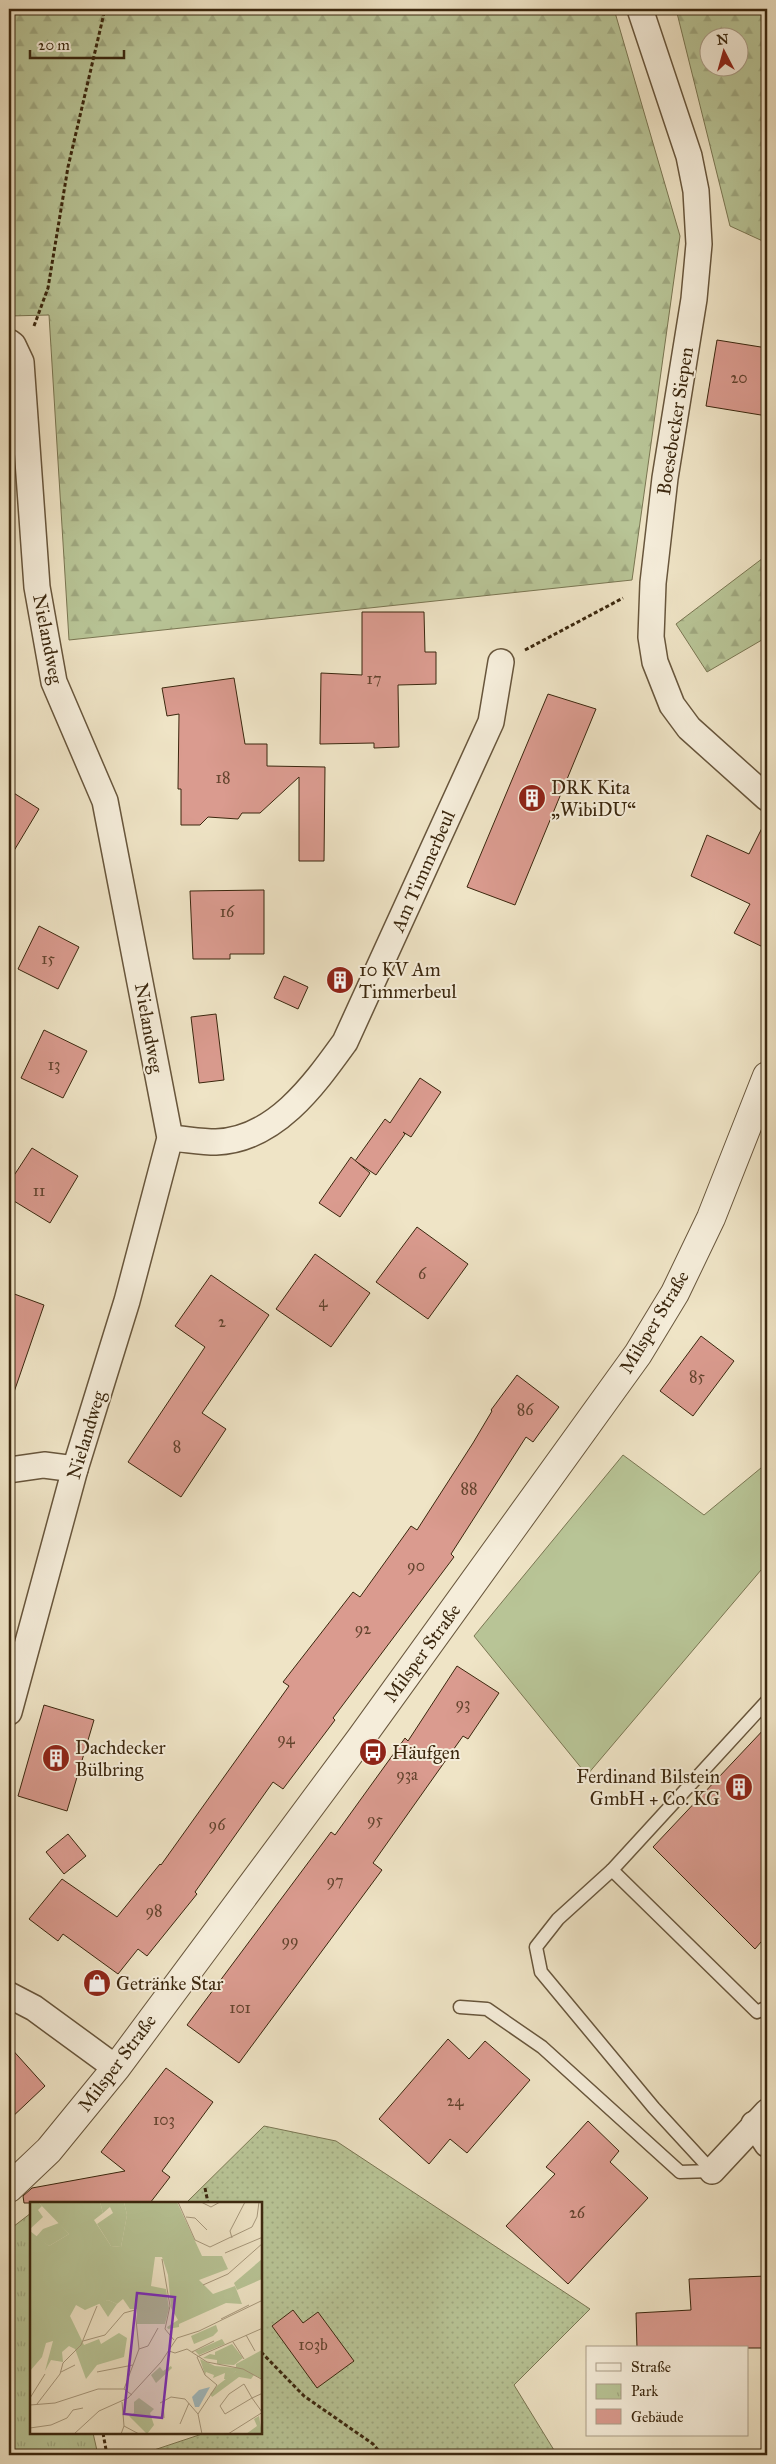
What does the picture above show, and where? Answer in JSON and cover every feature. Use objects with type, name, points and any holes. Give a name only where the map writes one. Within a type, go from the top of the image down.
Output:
[{"type":"street","name":"Boesebecker Siepen","points":[[640,9],[646,34],[689,156],[696,191],[699,244],[694,300],[665,478],[653,583],[651,637],[655,662],[672,705],[689,728],[767,798]]},
{"type":"street","name":"Nielandweg","points":[[9,1712],[74,1468],[127,1301],[170,1138],[105,801],[54,682],[37,587],[15,352]]},
{"type":"street","name":"Am Timmerbeul","points":[[170,1138],[217,1142],[246,1137],[282,1116],[314,1084],[345,1042],[491,722],[500,662]]},
{"type":"street","name":"Milsper Straße","points":[[9,2188],[49,2150],[116,2068],[361,1738],[638,1354],[675,1293],[711,1218],[761,1109],[767,1076]]},
{"type":"street","points":[[9,1470],[44,1465],[74,1468]]},
{"type":"street","points":[[9,1995],[34,2008],[116,2068]]},
{"type":"street","points":[[712,2171],[763,2127]]},
{"type":"lane","points":[[712,2171],[654,2108],[541,1972],[536,1947],[558,1919],[612,1870],[767,1701]]},
{"type":"lane","points":[[612,1870],[757,2012],[767,2007]]},
{"type":"lane","points":[[460,2007],[487,2009],[542,2047],[680,2172],[712,2171]]},
{"type":"path","points":[[15,352],[48,288],[68,167],[105,9]]},
{"type":"path","points":[[500,662],[653,583]]},
{"type":"path","points":[[205,2188],[208,2202]]},
{"type":"path","points":[[262,2353],[304,2396],[372,2444],[382,2455]]},
{"type":"path","points":[[103,2434],[106,2455]]},
{"type":"green space","points":[[9,9],[614,9],[680,236],[632,580],[69,640],[49,315],[9,316]]},
{"type":"green space","points":[[676,9],[767,9],[767,243],[730,226]]},
{"type":"green space","points":[[767,555],[767,637],[707,672],[676,624]]},
{"type":"green space","points":[[623,1455],[704,1515],[767,1463],[767,1563],[587,1775],[474,1636]]},
{"type":"green space","points":[[264,2126],[336,2141],[590,2309],[514,2385],[557,2455],[139,2455],[202,2434],[262,2434],[262,2202],[187,2202]]},
{"type":"green space","points":[[30,2214],[30,2434],[93,2434],[98,2455],[15,2455],[9,2414],[9,2230]]},
{"type":"building","points":[[717,340],[767,348],[767,416],[706,406]]},
{"type":"building","points":[[362,612],[424,612],[425,652],[436,652],[436,684],[398,685],[399,747],[374,748],[374,743],[320,744],[321,673],[362,675]]},
{"type":"building","points":[[234,678],[245,744],[267,744],[267,766],[325,767],[324,861],[299,861],[299,777],[260,813],[242,813],[238,819],[208,817],[200,825],[181,825],[181,789],[178,789],[179,714],[167,716],[162,688]]},
{"type":"building","name":"DRK Kita „WibiDU“","points":[[548,694],[596,709],[515,905],[467,887]]},
{"type":"building","points":[[9,790],[39,809],[9,859]]},
{"type":"building","points":[[767,818],[767,949],[734,933],[750,904],[691,876],[707,835],[749,854]]},
{"type":"building","points":[[264,890],[264,954],[230,954],[230,959],[193,959],[190,891]]},
{"type":"building","points":[[39,926],[79,947],[58,989],[18,969]]},
{"type":"building","points":[[284,976],[308,987],[298,1009],[274,998]]},
{"type":"building","points":[[216,1014],[224,1080],[199,1083],[191,1017]]},
{"type":"building","points":[[44,1030],[87,1051],[63,1098],[21,1078]]},
{"type":"building","points":[[420,1078],[441,1092],[411,1137],[403,1132],[405,1134],[376,1175],[355,1161],[385,1119],[390,1123]]},
{"type":"building","points":[[32,1148],[78,1176],[50,1223],[9,1198],[9,1183]]},
{"type":"building","points":[[351,1157],[370,1173],[340,1217],[319,1203]]},
{"type":"building","points":[[417,1227],[468,1264],[428,1319],[376,1282]]},
{"type":"building","points":[[315,1254],[370,1293],[331,1347],[276,1309]]},
{"type":"building","points":[[211,1275],[269,1315],[202,1413],[226,1429],[181,1497],[128,1462],[205,1347],[175,1326]]},
{"type":"building","points":[[9,1292],[44,1305],[13,1395],[9,1395]]},
{"type":"building","points":[[701,1336],[734,1361],[693,1416],[660,1391]]},
{"type":"building","points":[[517,1375],[559,1407],[533,1442],[526,1437],[451,1554],[454,1557],[333,1718],[335,1720],[283,1789],[273,1782],[195,1892],[197,1894],[147,1956],[138,1949],[118,1974],[63,1934],[58,1941],[29,1919],[62,1879],[117,1917],[161,1865],[289,1686],[283,1682],[353,1592],[360,1597],[411,1526],[417,1530],[473,1443],[491,1410]]},
{"type":"building","points":[[457,1666],[499,1693],[468,1739],[463,1736],[373,1863],[382,1870],[239,2063],[187,2025],[331,1832],[335,1835],[405,1738],[408,1741]]},
{"type":"building","name":"Dachdecker Bülbring","points":[[44,1705],[94,1720],[67,1811],[18,1796]]},
{"type":"building","name":"Ferdinand Bilstein GmbH + Co. KG","points":[[767,1726],[767,1935],[755,1949],[653,1847]]},
{"type":"building","points":[[68,1834],[86,1856],[64,1874],[46,1852]]},
{"type":"building","points":[[448,2039],[469,2059],[485,2041],[530,2080],[467,2153],[450,2139],[429,2164],[379,2119]]},
{"type":"building","points":[[9,2046],[45,2086],[9,2120]]},
{"type":"building","points":[[166,2068],[213,2102],[162,2171],[170,2177],[151,2202],[24,2203],[23,2196],[32,2188],[125,2171],[101,2152]]},
{"type":"building","points":[[588,2121],[619,2151],[610,2162],[648,2198],[568,2284],[506,2226],[555,2174],[546,2167]]},
{"type":"building","points":[[767,2276],[767,2348],[748,2348],[748,2346],[637,2346],[636,2313],[691,2310],[689,2279]]},
{"type":"building","points":[[293,2310],[303,2323],[318,2312],[354,2361],[317,2388],[272,2326]]},
{"type":"place","name":"DRK Kita „WibiDU“","points":[[532,798]]},
{"type":"place","name":"10 KV Am Timmerbeul","points":[[340,980]]},
{"type":"place","name":"Häufgen","points":[[373,1752]]},
{"type":"place","name":"Dachdecker Bülbring","points":[[56,1758]]},
{"type":"place","name":"Ferdinand Bilstein GmbH + Co. KG","points":[[739,1787]]},
{"type":"place","name":"Getränke Star","points":[[97,1983]]}]
